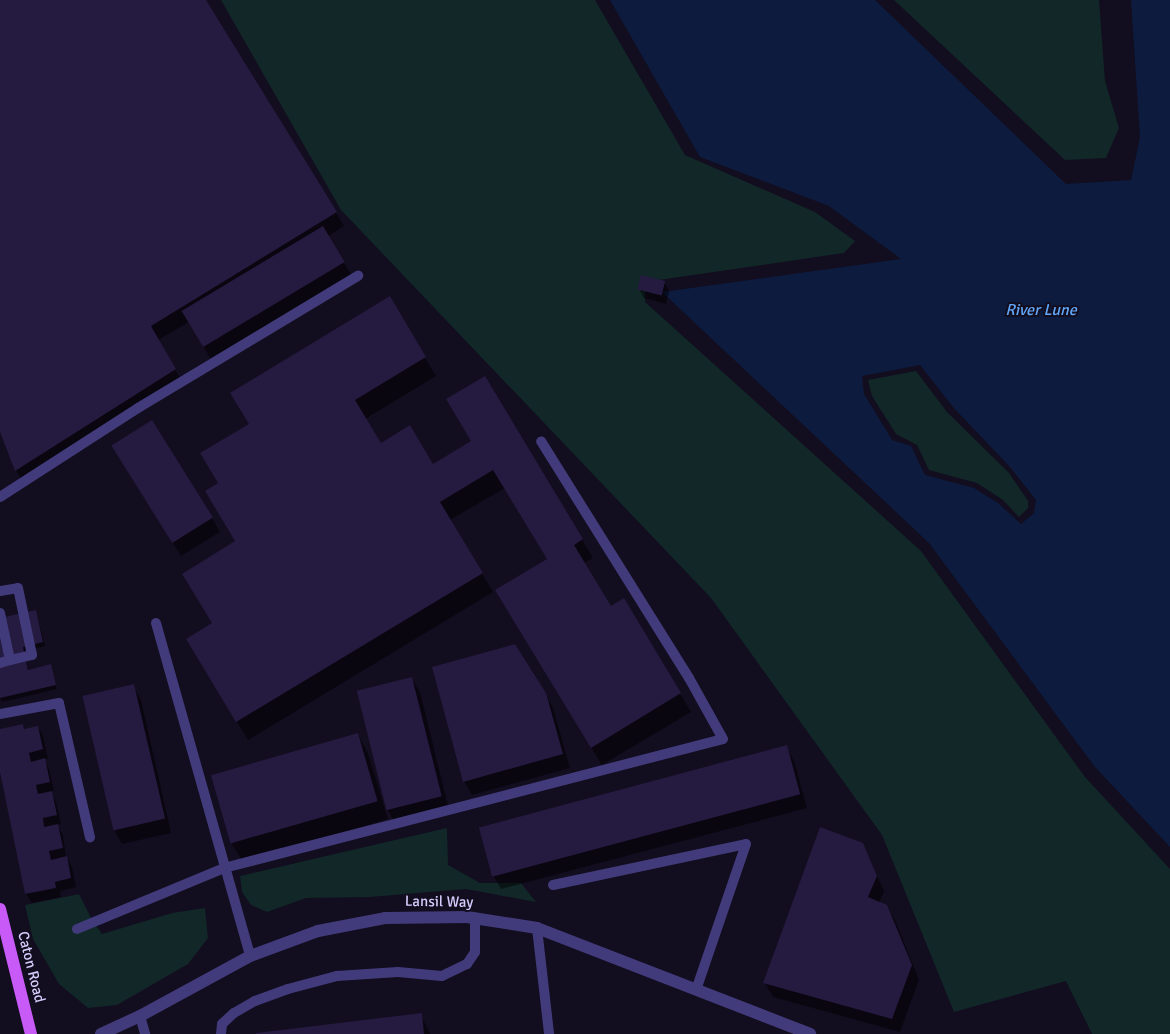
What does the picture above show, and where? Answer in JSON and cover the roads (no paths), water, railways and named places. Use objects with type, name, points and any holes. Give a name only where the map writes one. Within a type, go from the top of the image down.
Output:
[{"type":"main road","name":"Caton Road","points":[[0,909],[31,1034]]},
{"type":"street","name":"Lansil Way","points":[[101,1034],[140,1016],[250,956],[318,931],[385,918],[475,918],[537,928],[810,1034]]},
{"type":"lane","points":[[0,497],[138,408],[358,276]]},
{"type":"lane","points":[[77,929],[224,868],[724,739],[689,678],[541,441]]},
{"type":"lane","points":[[0,592],[18,588],[32,654],[5,661],[0,613]]},
{"type":"lane","points":[[156,623],[250,956]]},
{"type":"lane","points":[[0,714],[58,703],[90,837]]},
{"type":"lane","points":[[553,885],[746,844],[696,990]]},
{"type":"lane","points":[[221,1034],[222,1024],[234,1013],[255,1001],[288,989],[337,976],[398,972],[442,976],[467,964],[475,952],[475,918]]},
{"type":"lane","points":[[537,928],[549,1034]]},
{"type":"lane","points":[[140,1016],[145,1034]]},
{"type":"water","name":"River Lune","points":[[610,0],[875,0],[1066,184],[1131,180],[1140,137],[1131,0],[1170,0],[1170,847],[1095,767],[929,543],[662,292],[901,259],[829,206],[700,157]],"holes":[[[920,365],[953,407],[1010,467],[1036,500],[1034,513],[1021,524],[998,503],[974,488],[925,475],[911,446],[892,440],[864,394],[862,376]]]}]
